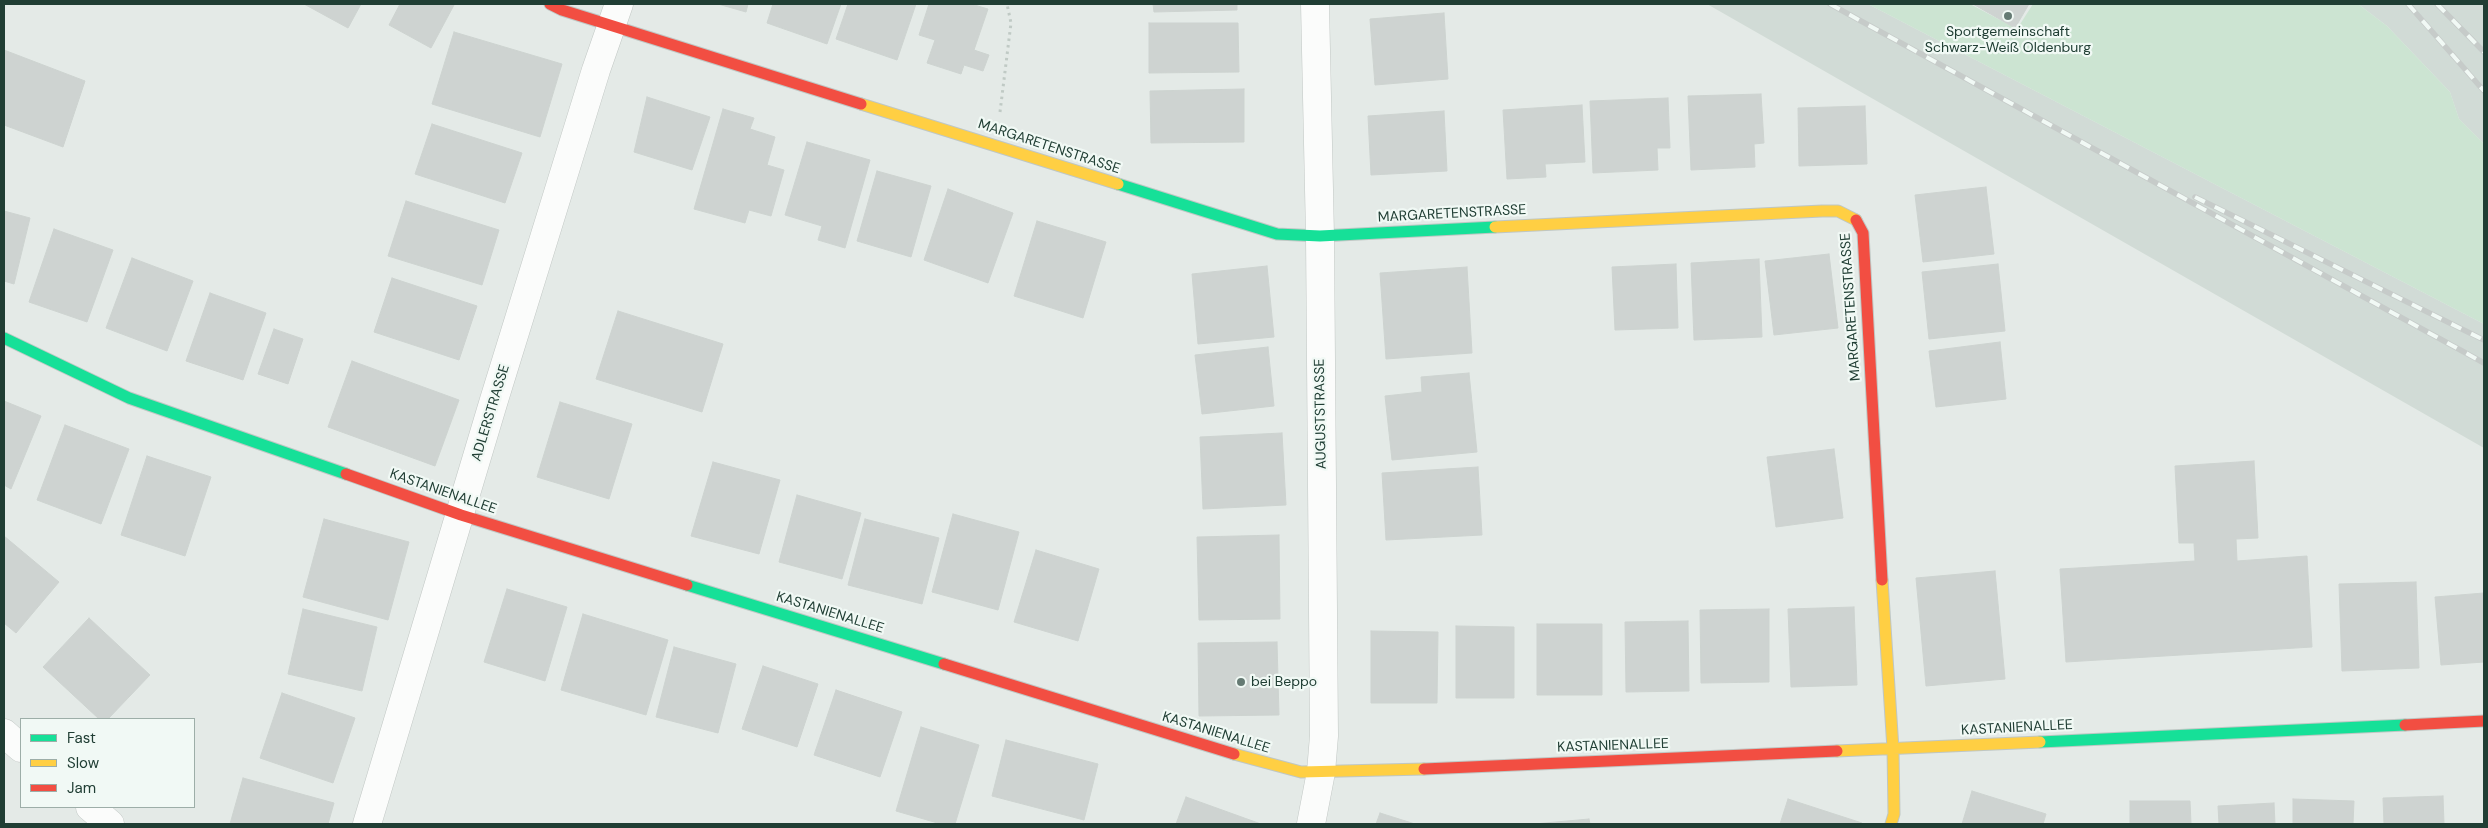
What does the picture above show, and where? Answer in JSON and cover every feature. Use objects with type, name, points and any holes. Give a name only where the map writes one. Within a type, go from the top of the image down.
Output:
[{"type":"street","name":"MARGARETENSTRASSE","points":[[550,4],[562,10],[616,15],[996,145],[1277,234],[1320,236],[1822,211],[1838,211],[1850,215],[1859,222],[1863,233],[1892,749]]},
{"type":"street","name":"AUGUSTSTRASSE","points":[[1311,824],[1321,772],[1324,736],[1320,236],[1315,4]]},
{"type":"street","name":"ADLERSTRASSE","points":[[368,824],[500,381],[616,15]]},
{"type":"street","name":"KASTANIENALLEE","points":[[4,338],[129,398],[461,515],[1278,767],[1301,772],[1892,749],[2484,721]]},
{"type":"street","points":[[4,733],[20,747]]},
{"type":"street","points":[[1891,824],[1894,814],[1892,749]]},
{"type":"street","points":[[91,808],[110,824]]},
{"type":"path","points":[[996,145],[1011,23],[1007,4]]},
{"type":"shaded area","points":[[1707,4],[1868,4],[2484,324],[2484,448]]},
{"type":"shaded area","points":[[2358,4],[2484,4],[2484,144],[2459,119],[2450,92],[2387,26]]},
{"type":"green space","points":[[1868,4],[1970,4],[2017,29],[2033,4],[2358,4],[2387,26],[2450,92],[2459,119],[2484,144],[2484,324]]},
{"type":"building","points":[[304,4],[361,4],[348,28]]},
{"type":"building","points":[[400,4],[454,5],[431,48],[389,25]]},
{"type":"building","points":[[718,4],[748,4],[746,12]]},
{"type":"building","points":[[773,4],[841,4],[827,44],[767,23]]},
{"type":"building","points":[[848,4],[916,4],[897,60],[836,39]]},
{"type":"building","points":[[929,4],[971,4],[988,9],[974,50],[989,55],[983,71],[964,65],[961,74],[927,63],[935,40],[919,35]]},
{"type":"building","points":[[1153,4],[1237,4],[1237,10],[1154,12]]},
{"type":"building","name":"Sportgemeinschaft Schwarz-Weiß Oldenburg","points":[[1973,4],[2029,4],[2015,28]]},
{"type":"building","points":[[1444,13],[1448,79],[1375,85],[1370,19]]},
{"type":"building","points":[[1149,23],[1238,23],[1239,72],[1149,73]]},
{"type":"building","points":[[454,32],[562,64],[540,137],[432,104]]},
{"type":"building","points":[[4,50],[85,81],[63,147],[4,125]]},
{"type":"building","points":[[1244,89],[1244,142],[1151,143],[1150,91]]},
{"type":"building","points":[[1761,94],[1764,143],[1754,144],[1755,167],[1691,170],[1688,96]]},
{"type":"building","points":[[647,97],[710,117],[692,170],[634,152]]},
{"type":"building","points":[[1668,98],[1670,148],[1657,148],[1658,170],[1593,173],[1590,101]]},
{"type":"building","points":[[1582,105],[1585,162],[1545,164],[1546,177],[1507,179],[1503,110]]},
{"type":"building","points":[[1865,106],[1867,164],[1799,166],[1798,108]]},
{"type":"building","points":[[723,109],[754,118],[750,129],[775,137],[767,165],[784,170],[771,216],[749,210],[745,223],[694,209]]},
{"type":"building","points":[[1444,111],[1447,171],[1371,175],[1368,116]]},
{"type":"building","points":[[432,124],[522,153],[505,203],[415,174]]},
{"type":"building","points":[[807,142],[870,160],[845,248],[818,240],[822,226],[785,215]]},
{"type":"building","points":[[877,171],[931,186],[911,257],[857,241]]},
{"type":"building","points":[[1986,187],[1994,254],[1923,262],[1915,195]]},
{"type":"building","points":[[948,189],[1013,213],[988,283],[924,260]]},
{"type":"building","points":[[406,201],[499,230],[482,285],[388,256]]},
{"type":"building","points":[[4,211],[30,218],[14,284],[4,281]]},
{"type":"building","points":[[1037,221],[1106,242],[1083,318],[1014,296]]},
{"type":"building","points":[[54,229],[113,250],[87,322],[29,302]]},
{"type":"building","points":[[1829,254],[1838,328],[1774,335],[1765,261]]},
{"type":"building","points":[[132,258],[193,281],[167,351],[106,328]]},
{"type":"building","points":[[1759,259],[1762,337],[1694,340],[1691,263]]},
{"type":"building","points":[[1676,264],[1678,328],[1615,330],[1612,267]]},
{"type":"building","points":[[1998,264],[2005,331],[1929,339],[1922,272]]},
{"type":"building","points":[[1267,266],[1274,337],[1198,344],[1192,274]]},
{"type":"building","points":[[1467,267],[1472,353],[1386,359],[1380,273]]},
{"type":"building","points":[[392,278],[477,306],[459,360],[374,332]]},
{"type":"building","points":[[210,293],[266,313],[243,380],[186,361]]},
{"type":"building","points":[[618,311],[723,344],[702,412],[596,379]]},
{"type":"building","points":[[274,329],[303,339],[288,384],[258,374]]},
{"type":"building","points":[[2000,342],[2006,399],[1936,407],[1929,351]]},
{"type":"building","points":[[1268,347],[1274,406],[1202,414],[1195,355]]},
{"type":"building","points":[[352,361],[459,400],[435,466],[328,427]]},
{"type":"building","points":[[1469,373],[1477,452],[1392,460],[1385,396],[1422,392],[1421,377]]},
{"type":"building","points":[[4,401],[41,416],[11,489],[4,485]]},
{"type":"building","points":[[560,402],[632,424],[609,499],[537,477]]},
{"type":"building","points":[[65,425],[129,449],[101,524],[37,500]]},
{"type":"building","points":[[1282,433],[1286,505],[1203,509],[1200,437]]},
{"type":"building","points":[[1834,449],[1843,518],[1776,527],[1767,457]]},
{"type":"building","points":[[147,456],[211,477],[185,556],[121,535]]},
{"type":"building","points":[[2254,461],[2258,538],[2236,539],[2237,561],[2307,556],[2312,647],[2066,662],[2060,569],[2195,561],[2194,543],[2179,543],[2175,466]]},
{"type":"building","points":[[713,462],[780,480],[759,554],[691,536]]},
{"type":"building","points":[[1478,467],[1482,535],[1386,540],[1382,473]]},
{"type":"building","points":[[797,495],[861,513],[842,579],[779,562]]},
{"type":"building","points":[[953,514],[1019,532],[998,610],[932,592]]},
{"type":"building","points":[[324,519],[409,542],[388,620],[303,597]]},
{"type":"building","points":[[865,519],[939,538],[922,604],[848,585]]},
{"type":"building","points":[[1279,535],[1280,619],[1199,620],[1197,537]]},
{"type":"building","points":[[4,536],[59,582],[16,633],[4,623]]},
{"type":"building","points":[[1036,550],[1099,569],[1078,641],[1014,622]]},
{"type":"building","points":[[1995,571],[2005,679],[1926,686],[1916,578]]},
{"type":"building","points":[[2416,582],[2419,668],[2342,671],[2339,584]]},
{"type":"building","points":[[507,589],[567,607],[545,681],[484,662]]},
{"type":"building","points":[[2484,593],[2484,662],[2441,665],[2435,597]]},
{"type":"building","points":[[1854,607],[1857,685],[1791,687],[1788,609]]},
{"type":"building","points":[[303,609],[377,627],[362,691],[288,674]]},
{"type":"building","points":[[1769,609],[1769,682],[1701,683],[1700,610]]},
{"type":"building","points":[[583,614],[668,640],[646,715],[561,690]]},
{"type":"building","points":[[89,618],[150,675],[109,718],[98,718],[43,667]]},
{"type":"building","points":[[1688,621],[1689,691],[1626,692],[1625,622]]},
{"type":"building","points":[[1537,624],[1602,624],[1602,695],[1537,695]]},
{"type":"building","points":[[1456,626],[1514,627],[1514,698],[1456,698]]},
{"type":"building","points":[[1371,631],[1438,632],[1437,703],[1371,703]]},
{"type":"building","points":[[1277,642],[1279,715],[1199,716],[1198,643]]},
{"type":"building","points":[[674,647],[736,664],[718,733],[656,717]]},
{"type":"building","points":[[763,666],[818,684],[797,747],[742,729]]},
{"type":"building","points":[[836,690],[902,712],[880,777],[814,755]]},
{"type":"building","points":[[282,693],[355,718],[333,783],[260,758]]},
{"type":"building","points":[[921,727],[979,745],[955,824],[941,824],[896,811]]},
{"type":"building","points":[[1006,740],[1098,764],[1084,820],[992,796]]},
{"type":"building","points":[[243,778],[334,803],[328,824],[230,824]]},
{"type":"building","points":[[1972,791],[2046,814],[2043,824],[1962,824]]},
{"type":"building","points":[[2443,796],[2444,824],[2384,824],[2383,798]]},
{"type":"building","points":[[1186,797],[1261,824],[1176,824]]},
{"type":"building","points":[[1788,799],[1862,823],[1780,824]]},
{"type":"building","points":[[2293,799],[2354,801],[2353,824],[2293,824]]},
{"type":"building","points":[[2130,801],[2190,801],[2191,824],[2130,824]]},
{"type":"building","points":[[2274,803],[2275,824],[2219,824],[2218,806]]},
{"type":"building","points":[[1380,813],[1415,824],[1376,824]]},
{"type":"building","points":[[1589,819],[1590,824],[1534,824]]},
{"type":"railway","points":[[1830,4],[2484,363]]},
{"type":"railway","points":[[2408,4],[2484,91]]},
{"type":"railway","points":[[2437,4],[2484,52]]},
{"type":"railway","points":[[2195,197],[2484,340]]},
{"type":"traffic: fast","points":[[1118,184],[1277,234],[1320,236],[1495,227]]},
{"type":"traffic: fast","points":[[4,338],[129,398],[346,474]]},
{"type":"traffic: fast","points":[[687,585],[944,664]]},
{"type":"traffic: fast","points":[[2040,742],[2405,725]]},
{"type":"traffic: slow","points":[[861,104],[1118,184]]},
{"type":"traffic: slow","points":[[1495,227],[1822,211],[1838,211],[1856,220]]},
{"type":"traffic: slow","points":[[1882,580],[1893,749],[1894,814],[1891,824]]},
{"type":"traffic: slow","points":[[1837,751],[2040,742]]},
{"type":"traffic: slow","points":[[1234,754],[1301,772],[1424,769]]},
{"type":"traffic: jam","points":[[550,4],[562,10],[861,104]]},
{"type":"traffic: jam","points":[[1856,220],[1863,233],[1882,580]]},
{"type":"traffic: jam","points":[[346,474],[461,515],[687,585]]},
{"type":"traffic: jam","points":[[944,664],[1234,754]]},
{"type":"traffic: jam","points":[[2405,725],[2484,721]]},
{"type":"traffic: jam","points":[[1424,769],[1837,751]]},
{"type":"place","name":"Sportgemeinschaft Schwarz-Weiß Oldenburg","points":[[2008,16]]},
{"type":"place","name":"bei Beppo","points":[[1241,682]]}]
